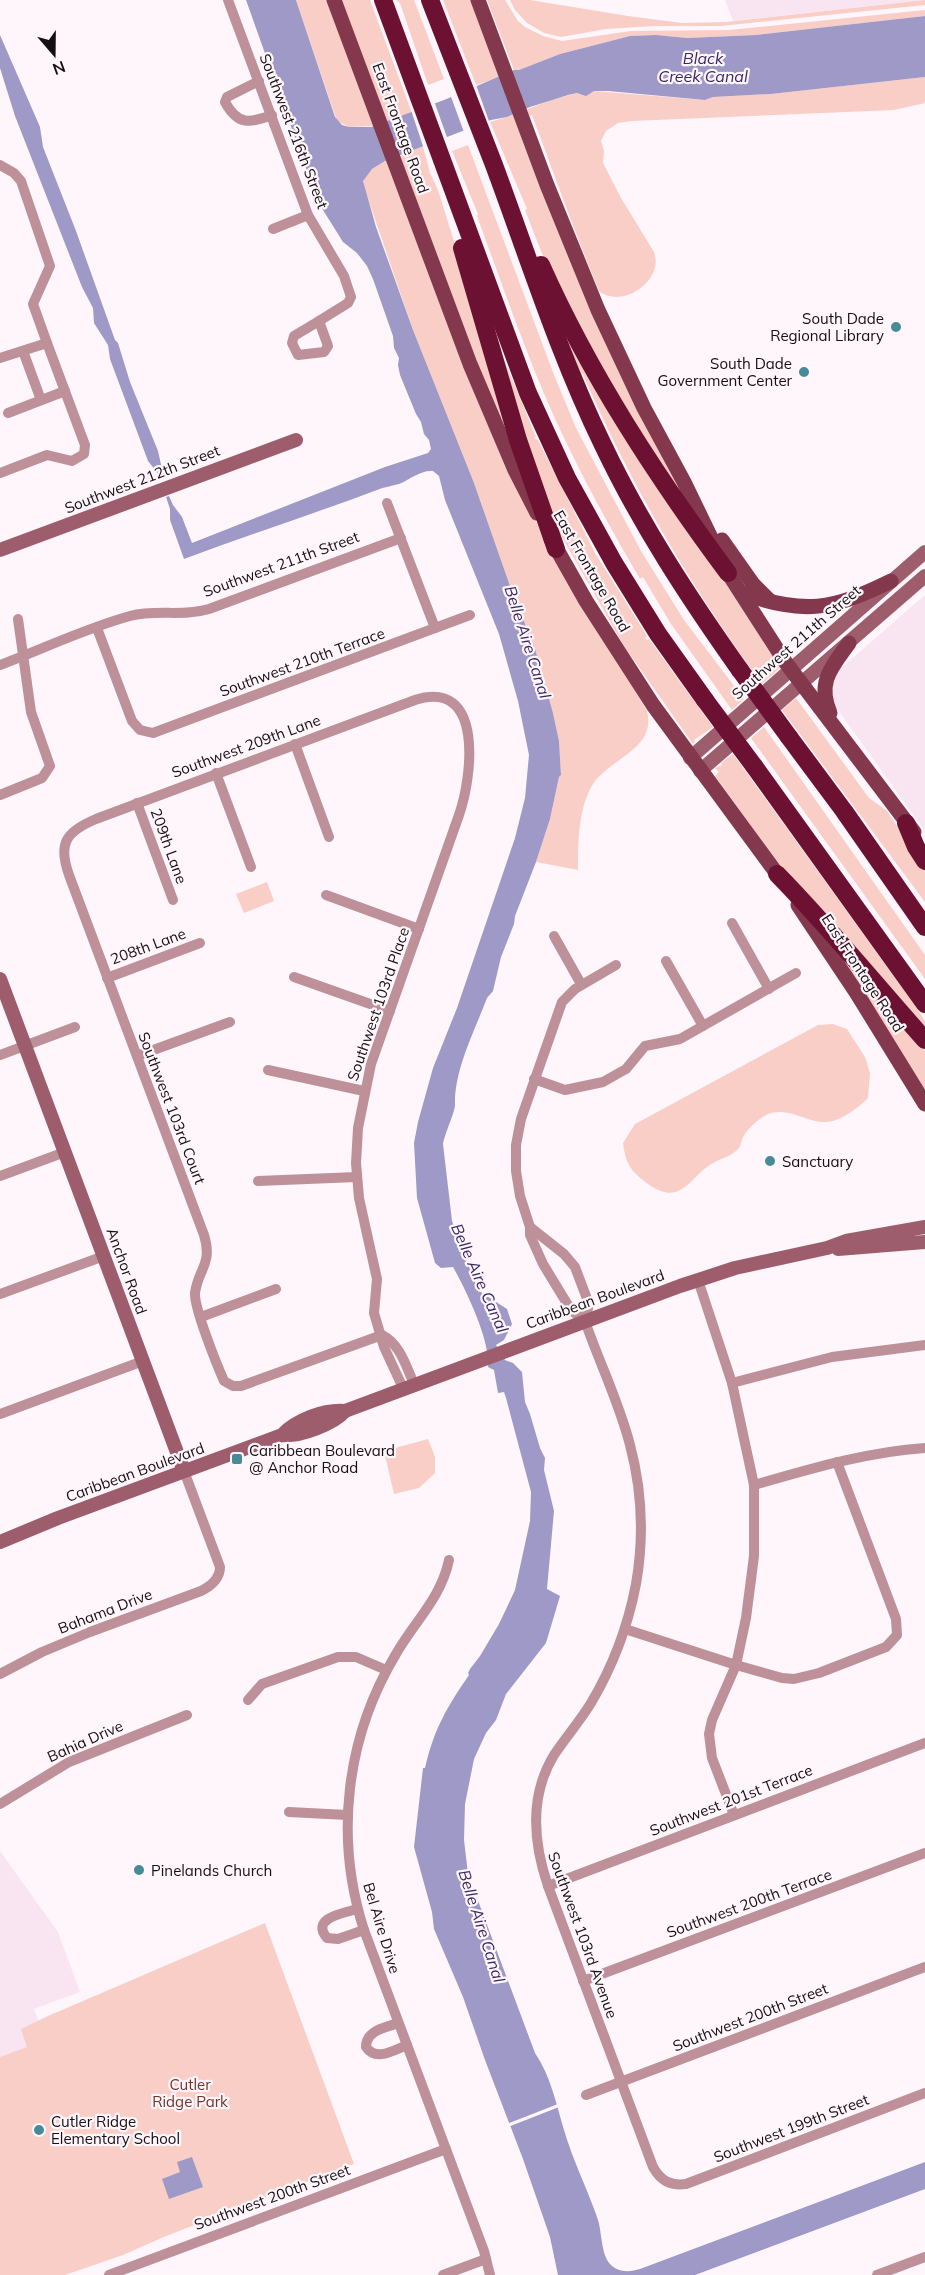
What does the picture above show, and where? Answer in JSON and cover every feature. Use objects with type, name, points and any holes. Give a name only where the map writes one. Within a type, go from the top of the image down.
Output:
[{"type":"highway","points":[[383,0],[528,393],[567,478],[631,592],[705,700],[925,1004]]},
{"type":"highway","points":[[429,0],[494,166],[575,385],[603,445],[666,562],[740,670],[844,811],[925,927]]},
{"type":"highway","points":[[494,166],[555,296],[618,412],[676,503],[728,573]]},
{"type":"highway","points":[[450,185],[449,203],[462,250],[518,440],[556,549]]},
{"type":"highway","points":[[906,823],[925,861]]},
{"type":"highway","points":[[777,874],[816,914],[855,962],[925,1040]]},
{"type":"main road","name":"East Frontage Road","points":[[334,0],[492,418],[515,470],[556,549],[653,705],[777,874],[831,953],[925,1104]]},
{"type":"main road","points":[[478,0],[562,224],[594,302],[644,408],[684,482],[728,573],[790,669],[925,846]]},
{"type":"main road","points":[[684,482],[732,556],[772,604]]},
{"type":"main road","points":[[742,594],[772,604],[827,606],[845,602],[891,581]]},
{"type":"main road","points":[[833,725],[825,699],[825,682],[830,669],[849,643]]},
{"type":"street","name":"Southwest 216th Street","points":[[228,0],[308,215],[344,276],[351,297],[348,303],[319,321]]},
{"type":"street","points":[[259,81],[232,93],[225,102],[230,111],[240,119],[251,122],[272,115]]},
{"type":"street","points":[[0,165],[14,173],[21,181],[49,258],[49,270],[33,304],[85,445],[84,454],[72,461],[47,455],[0,473]]},
{"type":"street","points":[[273,229],[308,215]]},
{"type":"street","points":[[0,358],[46,343]]},
{"type":"street","points":[[23,351],[41,400]]},
{"type":"street","points":[[8,413],[65,391]]},
{"type":"street","name":"Southwest 212th Street","points":[[0,550],[296,440]]},
{"type":"street","points":[[387,503],[435,628]]},
{"type":"street","name":"Southwest 211th Street","points":[[0,665],[138,614],[187,613],[209,609],[401,538]]},
{"type":"street","name":"Southwest 211th Street","points":[[690,758],[925,552]]},
{"type":"street","points":[[700,771],[925,576]]},
{"type":"street","name":"Southwest 210th Terrace","points":[[98,628],[132,721],[143,732],[159,732],[470,615]]},
{"type":"street","points":[[0,795],[36,781],[45,776],[49,769],[31,712],[18,619]]},
{"type":"street","name":"Southwest 209th Lane","points":[[67,840],[90,821],[216,773],[415,700],[426,697],[441,698]]},
{"type":"street","name":"Southwest 103rd Place","points":[[409,1386],[384,1347],[373,1308],[377,1289],[376,1272],[364,1229],[357,1177],[358,1128],[371,1064],[463,804],[469,773],[470,745],[465,721],[456,707],[441,698]]},
{"type":"street","points":[[295,744],[329,837]]},
{"type":"street","points":[[216,773],[251,867]]},
{"type":"street","name":"209th Lane","points":[[137,803],[172,900]]},
{"type":"street","name":"Southwest 103rd Court","points":[[67,840],[63,848],[63,858],[206,1242],[206,1264],[197,1283],[195,1296],[222,1377],[230,1385],[244,1385],[382,1335]]},
{"type":"street","points":[[326,896],[419,929]]},
{"type":"street","points":[[732,923],[769,988]]},
{"type":"street","points":[[554,936],[581,984]]},
{"type":"street","name":"208th Lane","points":[[107,978],[200,943]]},
{"type":"street","points":[[666,961],[703,1026]]},
{"type":"street","name":"Southwest 103rd Avenue","points":[[616,965],[581,984],[562,1002],[521,1119],[516,1145],[518,1187],[530,1227],[530,1235],[543,1264],[571,1310],[585,1321],[626,1430],[640,1512],[639,1556],[625,1629],[601,1685],[553,1756],[543,1780],[534,1822],[538,1854],[548,1886],[653,2167],[660,2178],[666,2182]]},
{"type":"street","points":[[534,1079],[565,1090],[598,1084],[626,1069],[645,1046],[677,1040],[796,974]]},
{"type":"street","points":[[294,977],[390,1011]]},
{"type":"street","name":"Anchor Road","points":[[0,979],[219,1564],[219,1575]]},
{"type":"street","points":[[137,1056],[230,1022]]},
{"type":"street","points":[[0,1054],[75,1027]]},
{"type":"street","points":[[268,1070],[364,1091]]},
{"type":"street","points":[[0,1176],[65,1152]]},
{"type":"street","points":[[258,1181],[357,1177]]},
{"type":"street","name":"Southwest 103rd Avenue","points":[[530,1227],[568,1258],[575,1267],[589,1304],[585,1321]]},
{"type":"street","name":"Caribbean Boulevard","points":[[0,1542],[58,1518],[282,1435],[290,1426],[333,1410],[345,1411],[698,1280],[767,1260],[827,1248],[865,1237],[925,1227]]},
{"type":"street","name":"Caribbean Boulevard","points":[[827,1248],[848,1250],[925,1242]]},
{"type":"street","points":[[0,1294],[104,1256]]},
{"type":"street","points":[[698,1280],[732,1383],[754,1485],[754,1556],[746,1618],[735,1665],[712,1720],[709,1740],[712,1758],[734,1815]]},
{"type":"street","points":[[562,1293],[581,1282]]},
{"type":"street","points":[[201,1317],[276,1289]]},
{"type":"street","points":[[732,1383],[832,1357],[925,1345]]},
{"type":"street","points":[[0,1414],[143,1360]]},
{"type":"street","points":[[754,1485],[837,1462],[925,1448]]},
{"type":"street","points":[[625,1629],[782,1678],[801,1678],[882,1649],[895,1639],[898,1630],[896,1619],[837,1462]]},
{"type":"street","name":"Bel Aire Drive","points":[[449,1560],[437,1594],[386,1670],[370,1705],[356,1747],[347,1815],[349,1863],[357,1909],[364,1930],[446,2149],[490,2275]]},
{"type":"street","name":"Bahama Drive","points":[[0,1674],[72,1639],[205,1588],[219,1575]]},
{"type":"street","points":[[248,1700],[262,1684],[338,1657],[356,1657],[386,1670]]},
{"type":"street","name":"Bahia Drive","points":[[0,1804],[69,1762],[187,1715]]},
{"type":"street","name":"Southwest 201st Terrace","points":[[548,1886],[925,1743]]},
{"type":"street","points":[[289,1812],[347,1815]]},
{"type":"street","name":"Southwest 200th Terrace","points":[[583,1981],[925,1853]]},
{"type":"street","points":[[357,1909],[327,1918],[323,1928],[324,1934],[333,1940],[364,1930]]},
{"type":"street","name":"Southwest 200th Street","points":[[586,2095],[925,1967]]},
{"type":"street","points":[[398,2023],[370,2035],[366,2041],[366,2047],[372,2054],[379,2055],[407,2045]]},
{"type":"street","name":"Southwest 199th Street","points":[[666,2182],[679,2185],[693,2182],[925,2093]]},
{"type":"street","name":"Southwest 200th Street","points":[[109,2275],[446,2149]]},
{"type":"street","points":[[877,2275],[925,2257]]},
{"type":"street","points":[[443,2275],[486,2259]]},
{"type":"shaded area","points":[[725,0],[925,0],[733,21]]},
{"type":"shaded area","points":[[925,595],[925,831],[835,706],[831,697],[832,683],[840,669]]},
{"type":"shaded area","name":"Cutler Ridge Elementary School","points":[[0,1851],[58,1932],[80,1992],[34,2009],[124,2251],[0,2258]]},
{"type":"green space","points":[[296,0],[329,0],[374,126],[349,127],[337,121]]},
{"type":"green space","points":[[339,0],[370,0],[412,113],[386,122]]},
{"type":"green space","points":[[396,0],[414,0],[444,79],[428,85],[400,3]]},
{"type":"green space","points":[[443,0],[473,0],[499,77],[476,85]]},
{"type":"green space","points":[[487,0],[505,0],[518,21],[525,27],[543,36],[562,41],[631,31],[729,30],[925,10],[925,16],[756,35],[687,38],[656,35],[630,36],[560,54],[514,70]]},
{"type":"green space","points":[[510,0],[530,0],[682,23],[726,22],[925,0],[925,5],[721,26],[606,29],[561,37],[544,33],[527,23],[515,10]]},
{"type":"green space","points":[[925,77],[925,103],[894,110],[632,121],[618,123],[606,131],[601,141],[604,151],[603,163],[654,252],[656,262],[647,282],[639,289],[619,297],[608,296],[599,291],[532,115],[516,120],[569,255],[700,526],[675,494],[568,309],[543,256],[525,210],[527,209],[490,122],[551,100],[594,91],[705,100],[713,97],[771,94]]},
{"type":"green space","points":[[468,145],[576,428],[641,551],[684,620],[744,699],[732,710],[671,624],[643,577],[640,579],[566,443],[527,351],[478,214],[452,151]]},
{"type":"green space","points":[[423,146],[528,479],[481,374],[400,156]]},
{"type":"green space","points":[[387,160],[522,494],[544,537],[647,711],[648,724],[639,744],[601,775],[588,793],[580,826],[578,870],[536,862],[561,775],[559,741],[535,649],[474,483],[413,330],[364,187],[363,180],[372,169]]},
{"type":"green space","points":[[488,321],[536,437],[534,438],[538,440],[595,553],[647,636],[645,638],[649,639],[713,727],[694,740],[693,744],[624,646],[558,530],[548,509]]},
{"type":"green space","points":[[565,333],[782,666],[762,684],[711,610],[642,495],[583,374],[580,373]]},
{"type":"green space","points":[[796,698],[869,798],[887,811],[925,868],[925,902],[782,710]]},
{"type":"green space","points":[[764,727],[925,955],[925,979],[751,738]]},
{"type":"green space","points":[[733,754],[916,1007],[925,1021],[925,1035],[803,894],[715,776],[719,772],[715,768],[722,765],[721,763]]},
{"type":"green space","points":[[267,882],[274,901],[244,913],[236,894]]},
{"type":"green space","points":[[854,966],[925,1051],[925,1095],[848,968]]},
{"type":"green space","points":[[833,1024],[847,1029],[865,1057],[870,1073],[868,1098],[854,1110],[837,1120],[825,1122],[785,1112],[771,1113],[748,1130],[735,1152],[710,1165],[676,1192],[669,1193],[659,1190],[633,1171],[626,1157],[623,1143],[635,1124],[818,1025]]},
{"type":"green space","points":[[428,1439],[435,1457],[435,1473],[419,1488],[394,1494],[384,1451]]},
{"type":"green space","name":"Cutler Ridge Park","points":[[265,1923],[354,2164],[166,2236],[123,2255],[65,2275],[0,2275],[0,2057],[27,2047],[21,2029]]},
{"type":"water","points":[[246,0],[296,0],[335,117],[342,125],[349,127],[371,127],[444,100],[514,70],[560,54],[630,36],[656,35],[687,38],[756,35],[925,16],[925,77],[771,94],[713,97],[705,100],[608,91],[594,91],[586,96],[577,93],[530,107],[507,117],[491,120],[385,161],[372,169],[363,181],[376,227],[413,330],[474,483],[535,649],[559,741],[561,775],[550,819],[501,957],[493,991],[487,998],[462,1064],[455,1108],[443,1144],[452,1221],[466,1259],[479,1291],[507,1309],[512,1324],[504,1340],[496,1345],[505,1360],[513,1363],[522,1372],[525,1402],[545,1458],[544,1470],[554,1511],[547,1589],[560,1596],[546,1643],[506,1694],[496,1720],[486,1733],[474,1759],[465,1804],[464,1840],[468,1874],[535,2053],[549,2081],[568,2142],[598,2220],[605,2255],[613,2267],[624,2271],[640,2269],[925,2162],[925,2189],[695,2275],[558,2275],[550,2237],[523,2159],[463,1997],[434,1929],[432,1912],[414,1847],[423,1768],[425,1768],[442,1719],[499,1624],[515,1590],[530,1521],[531,1492],[504,1392],[498,1393],[494,1370],[488,1367],[482,1330],[453,1267],[441,1268],[435,1263],[417,1198],[414,1143],[433,1068],[457,1008],[515,838],[525,798],[529,755],[518,701],[499,634],[445,500],[439,476],[433,471],[420,473],[399,484],[184,559],[170,520],[170,509],[166,497],[169,496],[182,517],[192,543],[385,467],[428,453],[431,449],[400,375],[399,358],[394,348],[393,336],[373,279],[357,253],[343,242],[318,202]]},
{"type":"water","points":[[0,35],[40,127],[43,147],[158,451],[164,478],[160,480],[148,461],[110,359],[108,345],[94,323],[93,308],[82,287],[15,116],[0,68]]},
{"type":"water","points":[[192,2157],[203,2187],[169,2199],[162,2179],[180,2172],[177,2162]]},
{"type":"pier","points":[[475,82],[490,124],[465,135],[450,94]]},
{"type":"pier","points":[[434,101],[448,140],[424,149],[411,110]]},
{"type":"pier","points":[[558,2104],[559,2107],[508,2127],[507,2124]]},
{"type":"place","name":"South Dade Regional Library","points":[[896,327]]},
{"type":"place","name":"South Dade Government Center","points":[[804,372]]},
{"type":"place","name":"Sanctuary","points":[[770,1161]]},
{"type":"place","name":"Caribbean Boulevard @ Anchor Road","points":[[237,1459]]},
{"type":"place","name":"Pinelands Church","points":[[139,1870]]},
{"type":"place","name":"Cutler Ridge Elementary School","points":[[39,2130]]},
{"type":"water label","name":"Black Creek Canal","points":[[703,67]]},
{"type":"water label","name":"Belle Aire Canal","points":[[528,642]]},
{"type":"water label","name":"Belle Aire Canal","points":[[480,1278]]},
{"type":"water label","name":"Belle Aire Canal","points":[[482,1926]]}]
